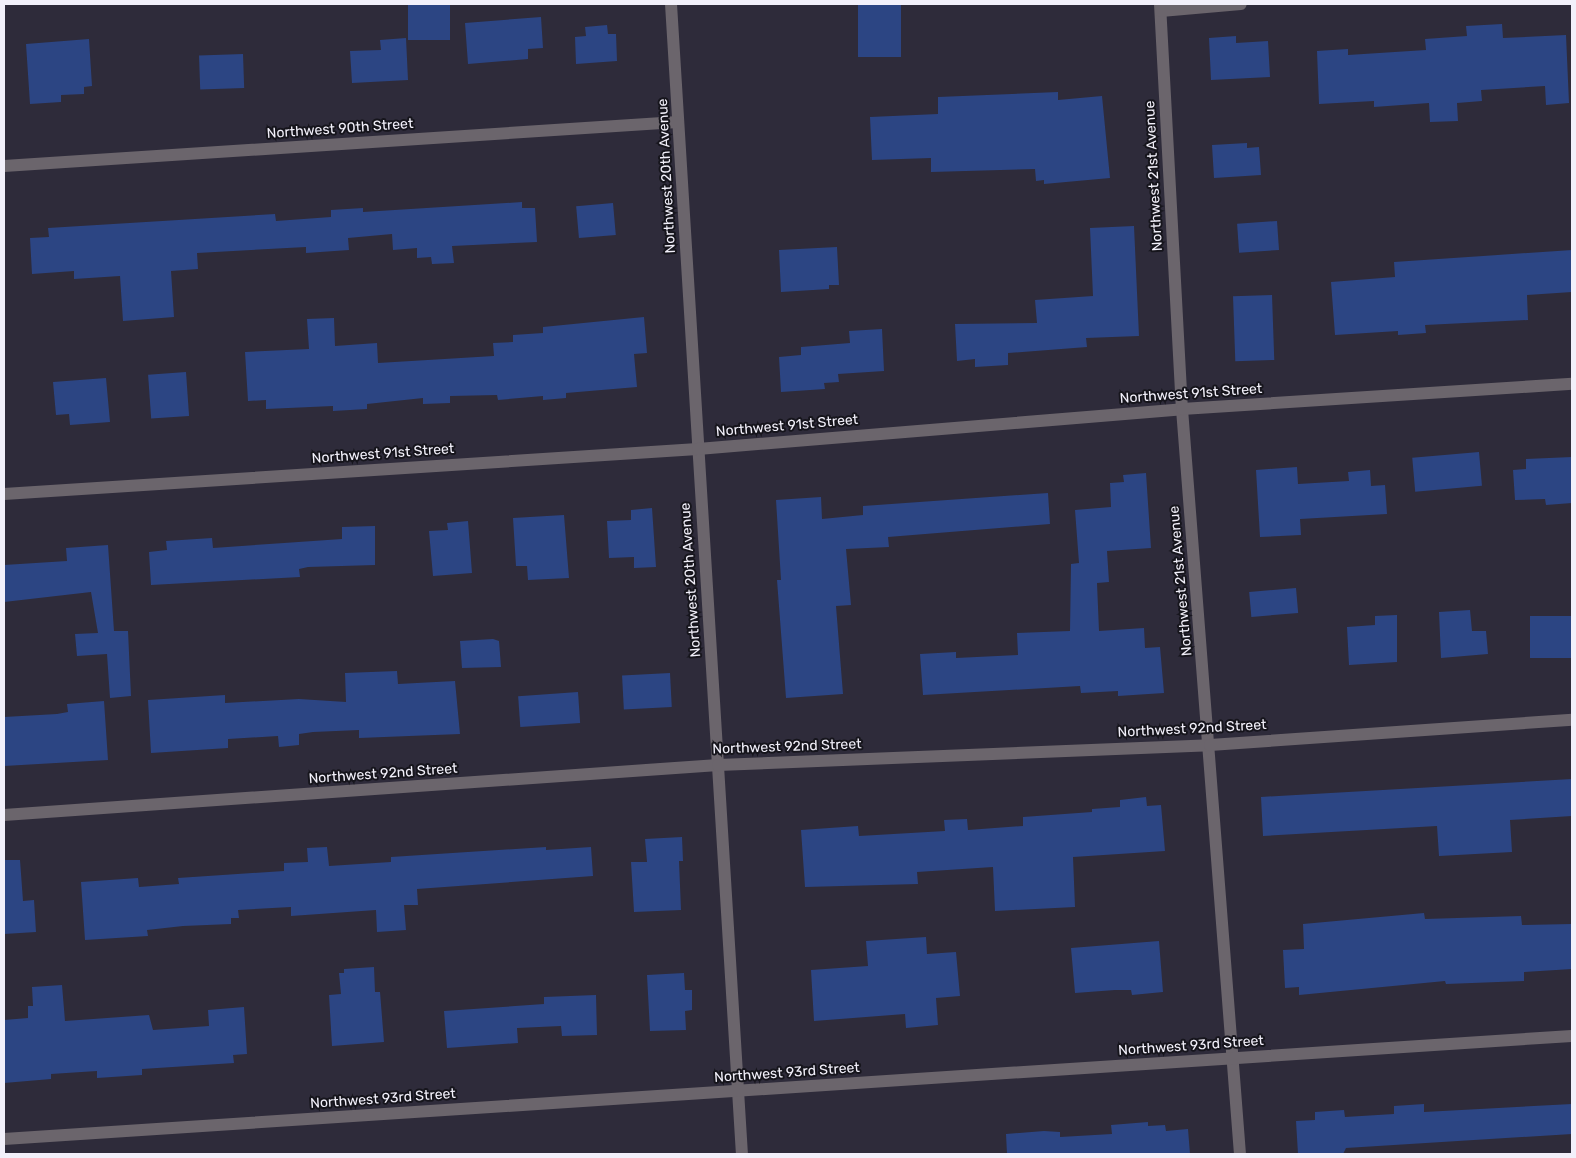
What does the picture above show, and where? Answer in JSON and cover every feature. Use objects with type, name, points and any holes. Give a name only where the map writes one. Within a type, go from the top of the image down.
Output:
[{"type":"street","name":"Northwest 20th Avenue","points":[[671,4],[742,1154]]},
{"type":"street","points":[[1160,7],[1241,4]]},
{"type":"street","name":"Northwest 21st Avenue","points":[[1160,7],[1182,409],[1210,745],[1240,1154]]},
{"type":"street","name":"Northwest 90th Street","points":[[4,166],[678,122]]},
{"type":"street","name":"Northwest 91st Street","points":[[4,494],[698,449],[1182,409],[1572,384]]},
{"type":"street","name":"Northwest 92nd Street","points":[[4,815],[718,765],[1210,745],[1572,720]]},
{"type":"street","name":"Northwest 93rd Street","points":[[4,1139],[1572,1036]]},
{"type":"building","points":[[408,4],[450,4],[450,40],[408,40]]},
{"type":"building","points":[[858,4],[901,4],[901,57],[858,57]]},
{"type":"building","points":[[541,17],[543,48],[528,49],[528,59],[468,64],[465,23]]},
{"type":"building","points":[[1502,24],[1503,38],[1566,35],[1569,103],[1546,105],[1545,86],[1481,90],[1482,101],[1457,103],[1458,121],[1430,122],[1429,103],[1374,107],[1374,101],[1319,104],[1317,51],[1348,49],[1348,55],[1426,50],[1425,39],[1467,36],[1466,26]]},
{"type":"building","points":[[607,25],[608,34],[616,34],[617,61],[576,64],[575,37],[586,36],[585,27]]},
{"type":"building","points":[[1236,36],[1236,43],[1268,41],[1270,77],[1211,80],[1209,38]]},
{"type":"building","points":[[406,38],[408,80],[352,83],[350,51],[381,50],[380,40]]},
{"type":"building","points":[[89,39],[92,86],[84,87],[84,94],[61,95],[61,102],[30,104],[26,44]]},
{"type":"building","points":[[243,54],[244,88],[200,90],[199,56]]},
{"type":"building","points":[[1058,92],[1058,100],[1102,96],[1110,178],[1044,184],[1044,180],[1036,181],[1035,169],[931,172],[931,158],[872,160],[870,117],[938,114],[938,97]]},
{"type":"building","points":[[1247,143],[1247,148],[1259,147],[1261,175],[1214,178],[1212,145]]},
{"type":"building","points":[[522,202],[522,208],[535,208],[537,242],[452,246],[454,263],[432,264],[431,257],[417,258],[417,248],[393,250],[392,234],[348,238],[349,250],[306,253],[306,247],[197,253],[198,269],[171,271],[174,317],[123,321],[120,276],[74,279],[74,271],[32,274],[30,238],[49,237],[48,228],[275,214],[276,221],[331,217],[331,210],[363,208],[363,212]]},
{"type":"building","points":[[613,203],[616,235],[579,238],[576,206]]},
{"type":"building","points":[[1277,221],[1279,250],[1239,253],[1237,224]]},
{"type":"building","points":[[1134,226],[1139,336],[1086,338],[1087,347],[1008,353],[1008,365],[975,367],[975,359],[957,361],[955,324],[1037,323],[1035,300],[1093,296],[1090,228]]},
{"type":"building","points":[[837,247],[839,285],[829,285],[829,289],[781,292],[779,250]]},
{"type":"building","points":[[1572,250],[1572,292],[1527,295],[1528,320],[1425,325],[1426,333],[1398,335],[1398,331],[1335,335],[1331,282],[1395,277],[1394,262]]},
{"type":"building","points":[[1272,295],[1274,360],[1235,361],[1233,296]]},
{"type":"building","points":[[644,317],[647,353],[634,354],[637,387],[566,393],[566,398],[543,400],[543,396],[498,400],[497,395],[450,396],[450,403],[423,404],[423,398],[367,404],[367,409],[333,411],[333,406],[266,409],[266,400],[248,401],[245,352],[309,349],[307,319],[334,318],[335,346],[377,343],[378,363],[494,356],[493,343],[513,342],[513,335],[543,333],[543,327]]},
{"type":"building","points":[[882,329],[884,371],[838,374],[839,382],[824,383],[825,389],[781,392],[779,357],[801,355],[801,347],[850,343],[849,331]]},
{"type":"building","points":[[186,372],[189,416],[151,419],[148,375]]},
{"type":"building","points":[[106,378],[110,422],[70,425],[69,414],[56,415],[53,382]]},
{"type":"building","points":[[1479,452],[1482,486],[1415,492],[1412,458]]},
{"type":"building","points":[[1572,457],[1572,503],[1546,505],[1545,499],[1515,500],[1513,470],[1526,469],[1526,459]]},
{"type":"building","points":[[1297,467],[1298,484],[1349,481],[1348,472],[1370,470],[1371,486],[1385,485],[1387,514],[1300,519],[1301,535],[1260,537],[1256,470]]},
{"type":"building","points":[[1146,473],[1151,548],[1107,551],[1109,582],[1097,583],[1099,631],[1144,628],[1145,648],[1160,647],[1164,693],[1118,696],[1118,691],[1081,693],[1080,686],[923,695],[920,654],[956,652],[956,658],[1018,655],[1017,633],[1070,631],[1071,564],[1079,563],[1075,510],[1111,507],[1110,483],[1124,482],[1123,475]]},
{"type":"building","points":[[1048,493],[1050,524],[888,537],[889,547],[846,549],[851,605],[836,606],[843,694],[786,698],[777,580],[781,580],[776,500],[821,497],[822,519],[863,515],[863,506]]},
{"type":"building","points":[[652,508],[656,567],[634,568],[634,557],[609,558],[607,521],[631,520],[631,510]]},
{"type":"building","points":[[564,515],[569,578],[528,580],[527,566],[516,566],[513,518]]},
{"type":"building","points":[[468,521],[472,573],[433,576],[429,531],[448,530],[447,523]]},
{"type":"building","points":[[375,526],[375,565],[308,567],[299,569],[300,577],[151,585],[149,552],[167,550],[166,541],[212,538],[213,548],[342,539],[342,527]]},
{"type":"building","points":[[108,545],[114,631],[128,631],[131,696],[110,698],[107,654],[77,656],[75,634],[98,633],[91,592],[4,602],[4,565],[67,561],[66,548]]},
{"type":"building","points":[[1296,588],[1298,613],[1251,617],[1249,592]]},
{"type":"building","points":[[1470,610],[1472,631],[1486,631],[1488,654],[1441,658],[1439,612]]},
{"type":"building","points":[[1397,615],[1397,662],[1349,665],[1347,627],[1375,625],[1375,616]]},
{"type":"building","points":[[1530,616],[1572,616],[1572,658],[1530,658]]},
{"type":"building","points":[[493,639],[499,641],[501,667],[462,668],[460,641]]},
{"type":"building","points":[[397,671],[398,684],[455,681],[460,734],[359,738],[359,730],[313,732],[299,734],[299,745],[279,747],[278,736],[228,739],[228,748],[151,753],[148,700],[225,695],[225,703],[299,699],[346,702],[345,673]]},
{"type":"building","points":[[670,673],[672,707],[624,709],[622,676]]},
{"type":"building","points":[[578,692],[580,723],[520,727],[518,696]]},
{"type":"building","points":[[104,701],[108,760],[4,766],[4,717],[57,714],[68,712],[67,704]]},
{"type":"building","points":[[1572,779],[1572,816],[1510,820],[1512,852],[1439,856],[1437,826],[1263,836],[1261,797]]},
{"type":"building","points":[[1146,797],[1147,806],[1161,805],[1165,851],[1073,857],[1075,907],[995,911],[993,867],[917,872],[918,884],[805,887],[801,830],[858,826],[859,836],[945,831],[944,820],[967,819],[968,830],[1023,826],[1023,817],[1092,812],[1092,809],[1120,807],[1120,800]]},
{"type":"building","points":[[682,837],[683,861],[679,861],[681,910],[634,912],[631,862],[647,862],[645,839]]},
{"type":"building","points":[[327,847],[329,866],[391,862],[391,857],[546,847],[546,850],[591,847],[593,876],[417,889],[418,905],[404,905],[406,930],[377,932],[376,910],[291,916],[291,907],[238,910],[239,918],[231,918],[231,924],[183,926],[147,930],[148,936],[85,940],[81,882],[138,878],[139,887],[179,884],[178,878],[284,871],[284,863],[308,862],[307,848]]},
{"type":"building","points":[[4,860],[20,860],[23,901],[34,900],[36,932],[4,934]]},
{"type":"building","points":[[1424,913],[1425,919],[1521,916],[1522,925],[1572,924],[1572,969],[1524,972],[1524,981],[1446,984],[1445,981],[1299,995],[1299,987],[1285,988],[1283,950],[1304,949],[1303,924]]},
{"type":"building","points":[[926,937],[927,954],[956,952],[960,996],[936,998],[938,1025],[906,1028],[905,1014],[814,1021],[811,970],[868,966],[866,941]]},
{"type":"building","points":[[1159,941],[1163,992],[1132,995],[1131,990],[1075,993],[1071,948]]},
{"type":"building","points":[[374,967],[375,992],[380,992],[384,1042],[332,1046],[329,995],[341,994],[339,973],[344,973],[344,969]]},
{"type":"building","points":[[684,973],[685,990],[692,990],[692,1010],[685,1011],[686,1030],[650,1031],[647,975]]},
{"type":"building","points":[[62,985],[65,1021],[149,1015],[153,1030],[209,1026],[208,1010],[244,1007],[247,1054],[233,1055],[234,1063],[142,1069],[142,1075],[97,1078],[97,1071],[51,1074],[51,1079],[4,1083],[4,1020],[28,1018],[28,1006],[33,1006],[32,987]]},
{"type":"building","points":[[596,995],[597,1035],[562,1036],[561,1026],[517,1028],[518,1043],[447,1048],[444,1011],[544,1004],[544,997]]},
{"type":"building","points":[[1424,1104],[1424,1112],[1572,1104],[1572,1134],[1346,1148],[1343,1154],[1298,1154],[1296,1121],[1315,1120],[1315,1112],[1344,1110],[1345,1117],[1394,1114],[1394,1106]]},
{"type":"building","points":[[1148,1122],[1148,1126],[1165,1125],[1166,1131],[1188,1129],[1190,1154],[1007,1154],[1006,1134],[1044,1131],[1060,1132],[1060,1137],[1112,1134],[1111,1125]]}]
